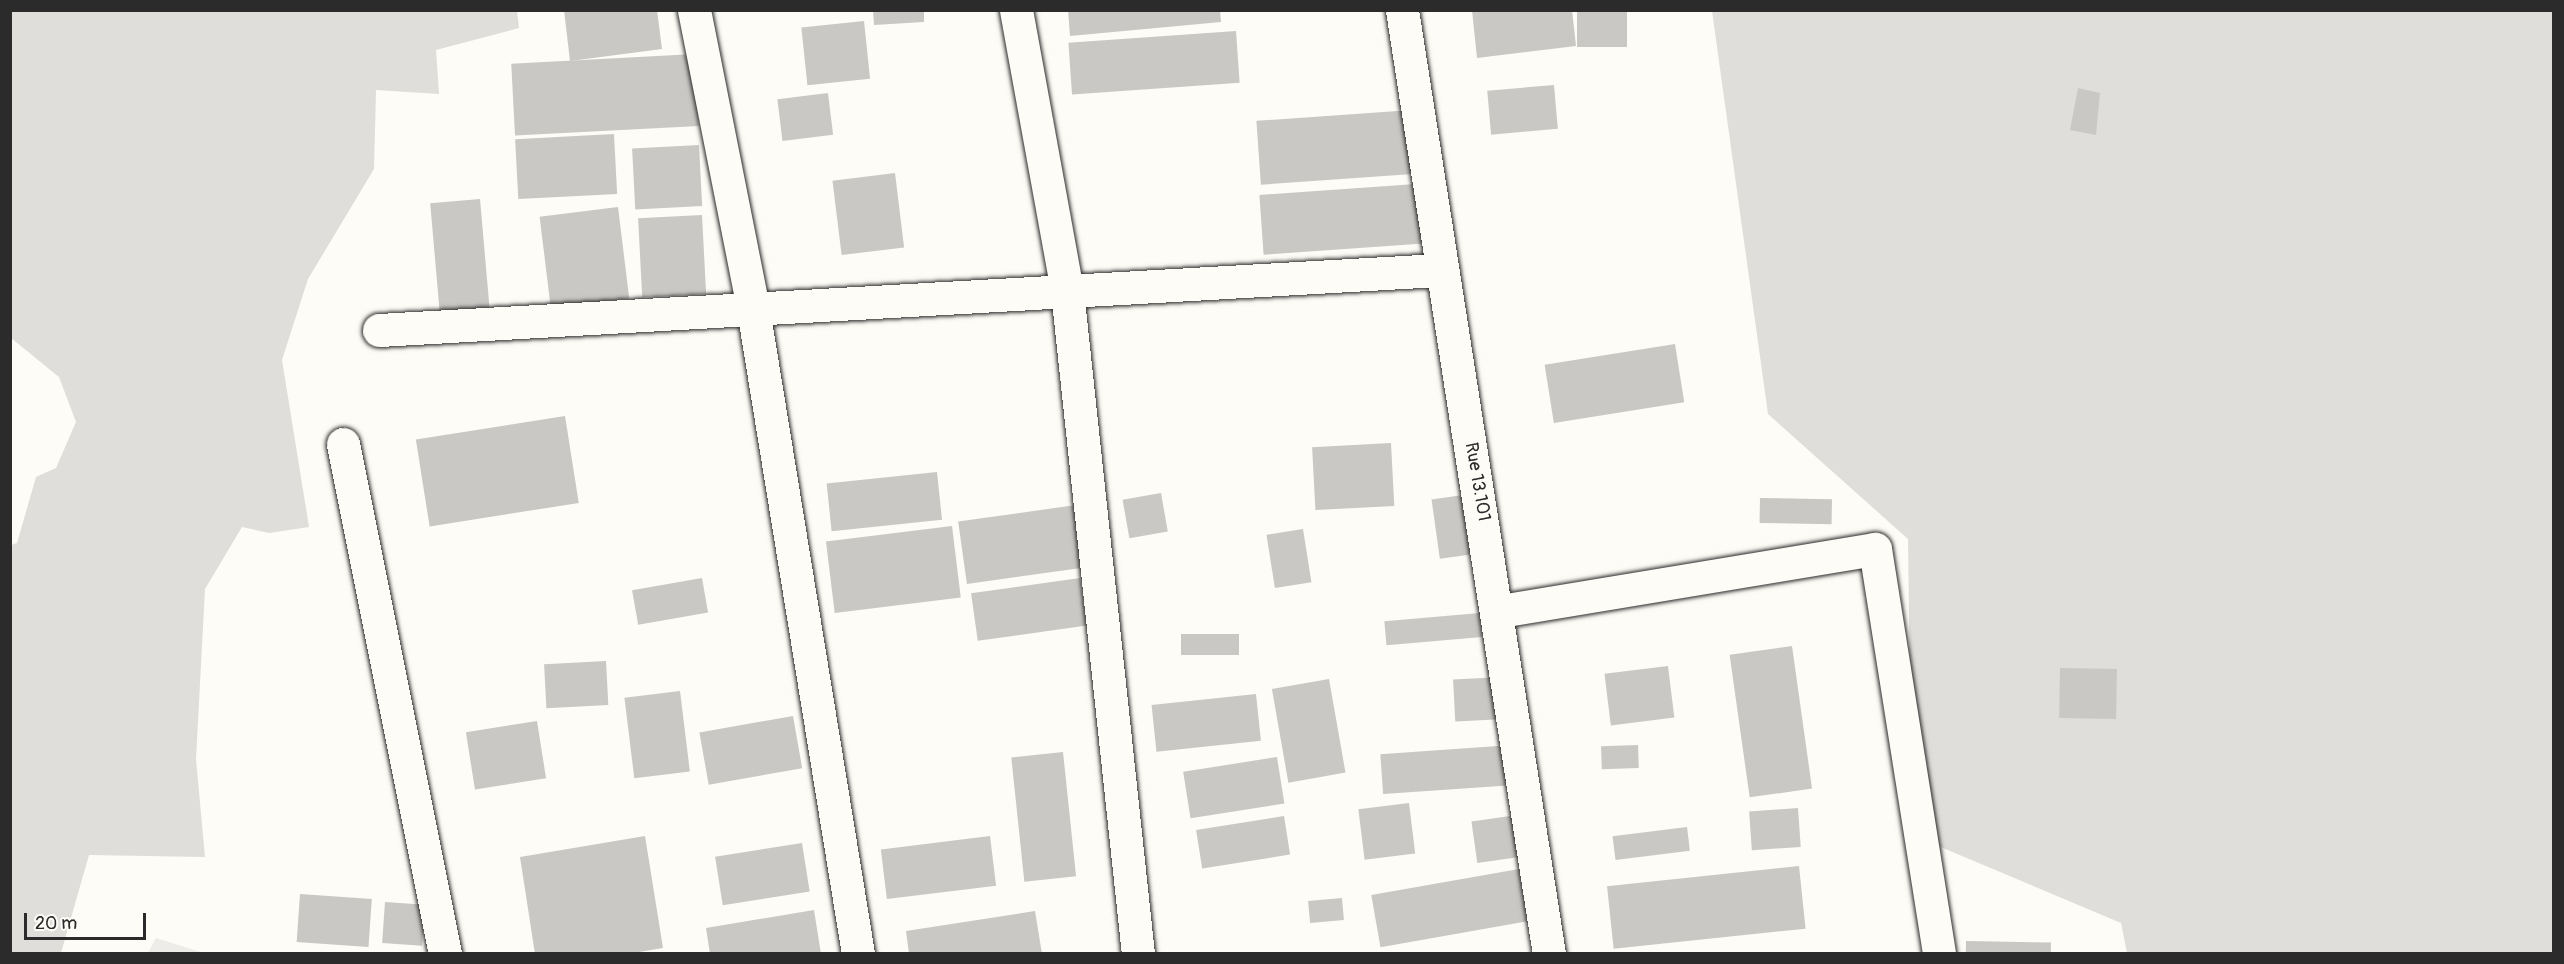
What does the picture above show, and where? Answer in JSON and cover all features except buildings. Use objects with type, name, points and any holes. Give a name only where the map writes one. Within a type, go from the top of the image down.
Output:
[{"type":"street","points":[[694,10],[753,309],[858,954]]},
{"type":"street","points":[[1016,10],[1067,291],[1138,954]]},
{"type":"street","name":"Rue 13.101","points":[[1402,10],[1439,270],[1500,611],[1549,954]]},
{"type":"street","points":[[379,330],[1439,270]]},
{"type":"street","points":[[343,444],[445,954]]},
{"type":"street","points":[[1500,611],[1875,549],[1939,954]]},
{"type":"shaded area","points":[[11,10],[517,10],[519,28],[436,50],[439,94],[376,90],[374,169],[308,279],[282,360],[309,527],[269,533],[242,527],[205,589],[196,759],[205,857],[89,855],[61,953],[11,953],[11,545],[17,543],[36,477],[56,468],[76,422],[59,377],[11,338]]},
{"type":"shaded area","points":[[1712,11],[2553,11],[2553,953],[2127,953],[2121,923],[1912,835],[1908,539],[1768,414]]},
{"type":"shaded area","points":[[156,938],[204,953],[148,953]]}]
